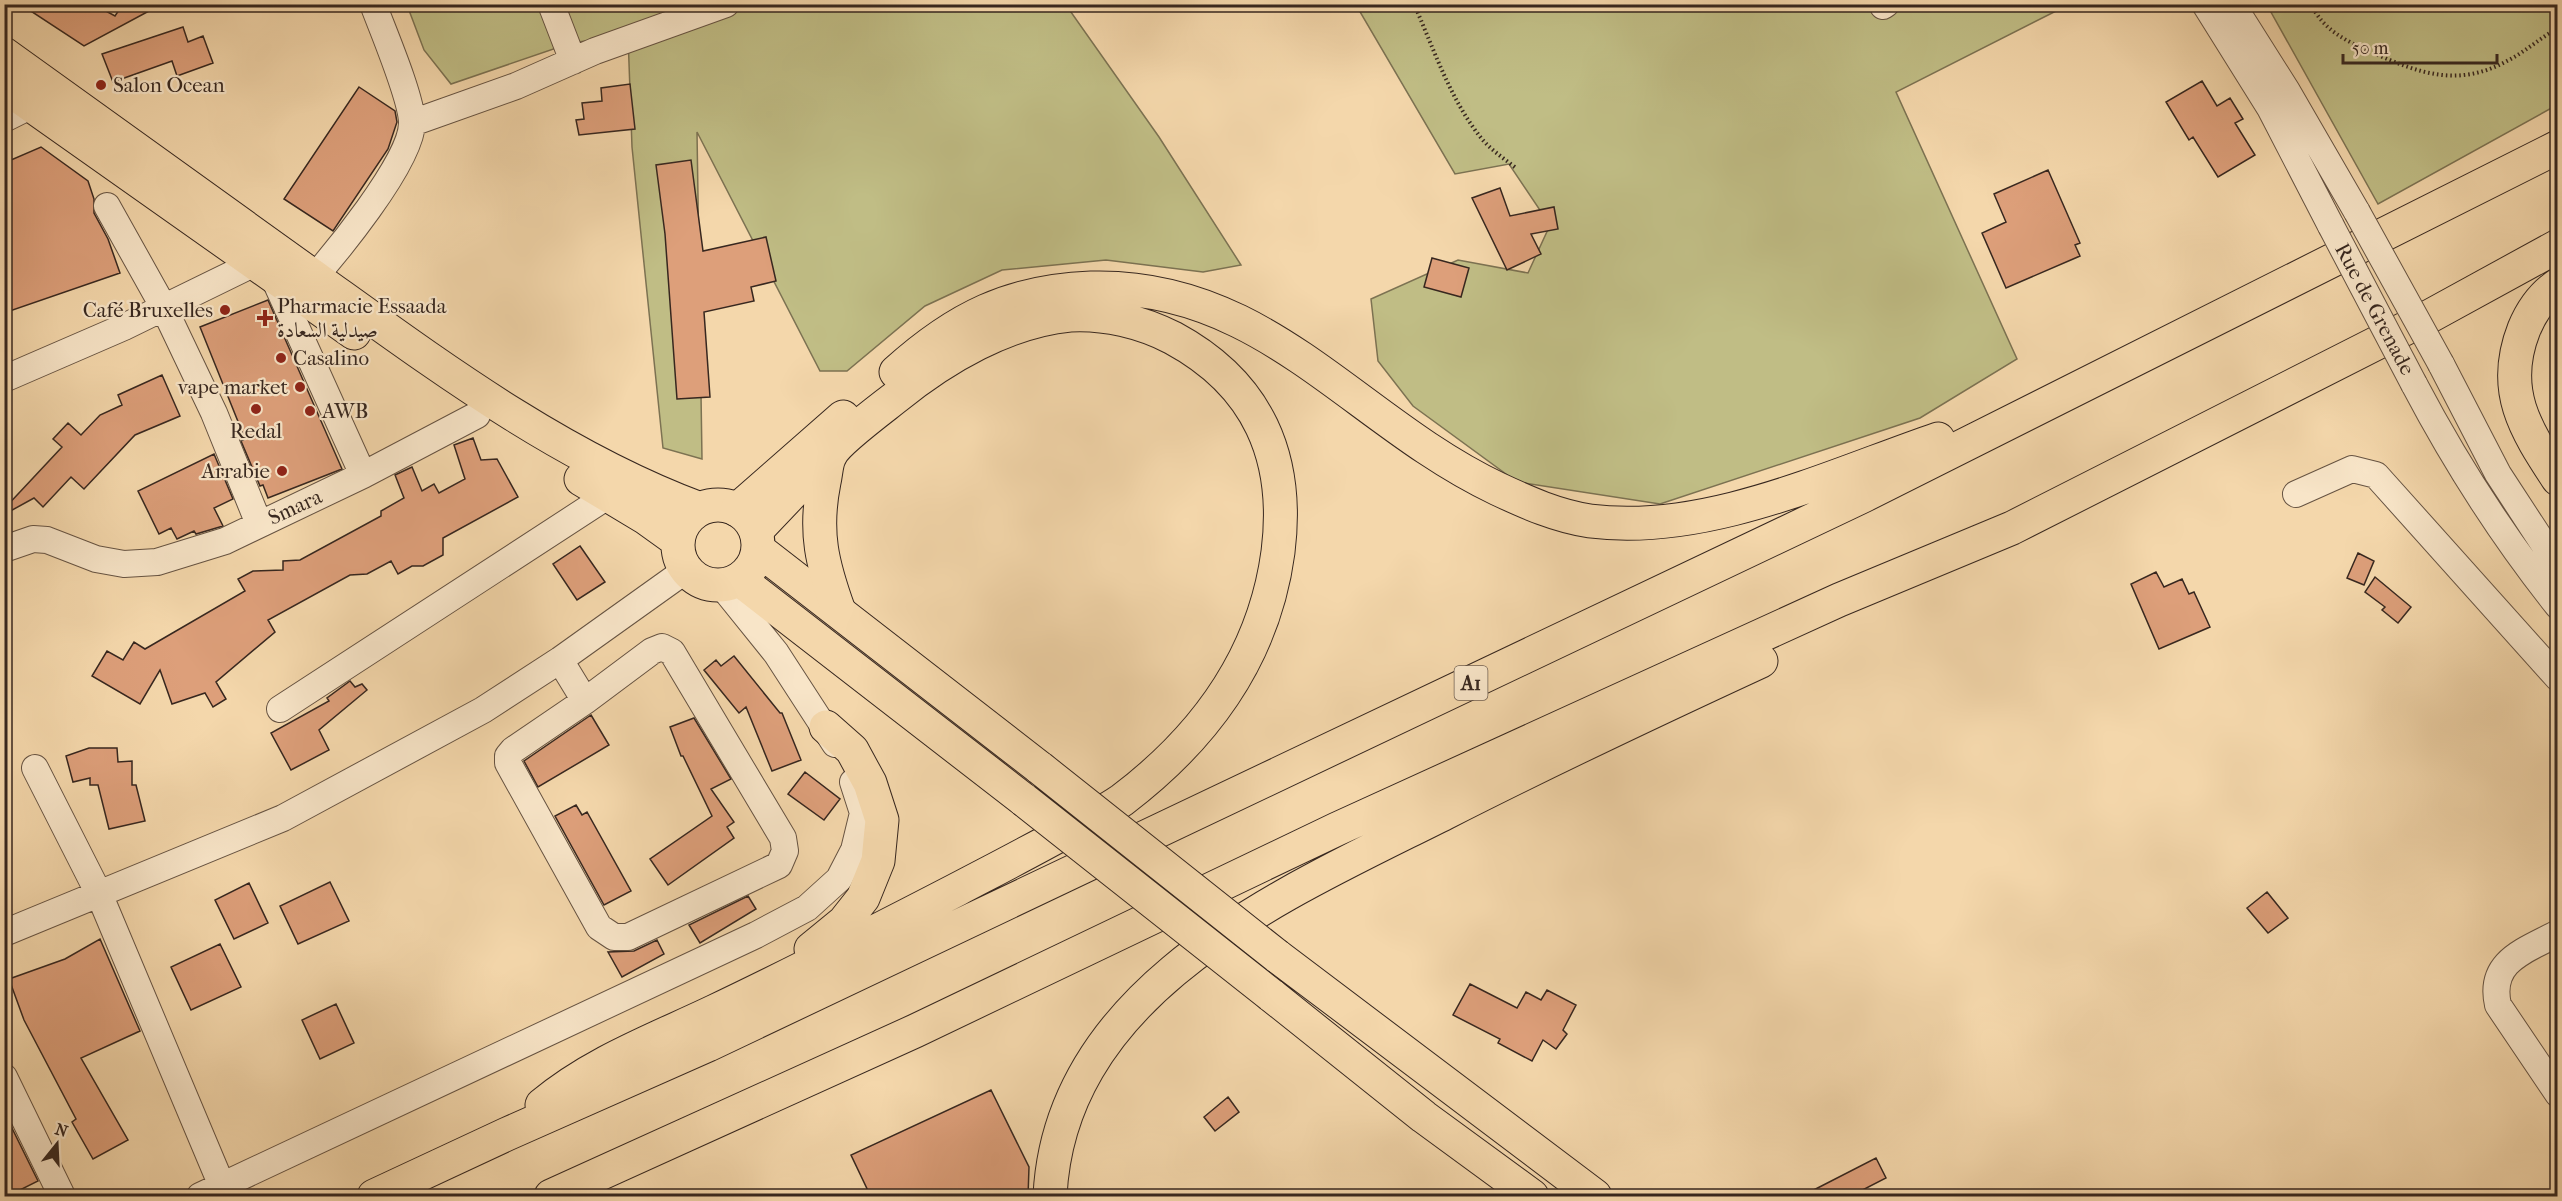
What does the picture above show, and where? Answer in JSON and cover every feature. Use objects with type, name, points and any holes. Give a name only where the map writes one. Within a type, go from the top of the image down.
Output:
[{"type":"main road","points":[[4,54],[266,262]]},
{"type":"main road","points":[[4,86],[18,112],[450,372],[523,419],[631,481],[700,510],[724,506],[839,611],[1277,956],[1595,1197]]},
{"type":"main road","name":"A1","points":[[374,1197],[507,1134],[708,1045],[1863,496],[2558,147]]},
{"type":"main road","points":[[1050,1197],[1059,1138],[1075,1090],[1089,1065],[1123,1020],[1157,985],[1203,946],[1267,906],[1365,853],[1534,768],[1794,645],[2012,528],[2432,315],[2558,246]]},
{"type":"main road","points":[[2558,285],[2548,291],[2528,319],[2516,350],[2513,382],[2518,408],[2529,435],[2558,479]]},
{"type":"main road","points":[[307,286],[477,415],[609,495],[682,556],[696,579],[709,585],[731,583],[753,567],[750,530],[910,360],[954,327],[999,304],[1040,292],[1126,287],[1178,296],[1235,318],[1280,343],[1424,448],[1466,474],[1542,510],[1590,521],[1647,523],[1710,515],[1794,490],[2077,387]]},
{"type":"main road","points":[[507,1134],[564,1086],[584,1074],[765,986],[1042,845],[1119,802],[1172,758],[1200,728],[1241,671],[1260,627],[1274,584],[1282,523],[1277,470],[1261,423],[1241,390],[1210,360],[1155,329],[1102,315],[1070,315],[1034,321],[994,337],[935,368],[900,394],[830,453],[750,530]]},
{"type":"main road","points":[[830,453],[818,519],[825,572],[839,611]]},
{"type":"main road","points":[[682,556],[682,528],[700,510]]},
{"type":"main road","points":[[551,1197],[915,1031],[1337,829],[1839,600],[2012,528]]},
{"type":"main road","points":[[731,583],[1024,800],[1424,1117],[1532,1197]]},
{"type":"main road","points":[[765,986],[844,922],[862,898],[878,861],[882,820],[870,783],[852,750],[826,727]]},
{"type":"street","points":[[307,286],[391,177],[412,123],[405,95],[373,4]]},
{"type":"street","points":[[551,4],[573,61]]},
{"type":"street","points":[[412,123],[516,86],[573,61],[726,4]]},
{"type":"street","name":"Rue de Grenade","points":[[2205,4],[2270,108],[2414,384],[2464,472],[2505,536],[2558,606]]},
{"type":"street","name":"Rue de Grenade","points":[[2232,4],[2281,82],[2357,212],[2441,364],[2498,474],[2558,566]]},
{"type":"street","name":"Smara","points":[[107,206],[164,308],[214,413],[259,524],[363,475],[477,415]]},
{"type":"street","points":[[4,379],[266,262],[363,475]]},
{"type":"street","points":[[2296,494],[2352,469],[2376,475],[2558,678]]},
{"type":"street","points":[[280,708],[609,495]]},
{"type":"street","points":[[4,549],[33,539],[47,540],[96,559],[124,564],[158,562],[225,541],[259,524]]},
{"type":"street","points":[[4,933],[100,896],[283,818],[483,710],[560,660],[682,556]]},
{"type":"street","points":[[35,768],[100,896],[211,1191],[756,935],[807,908],[839,879],[854,850],[863,813],[857,791],[826,727],[731,583]]},
{"type":"street","points":[[662,647],[672,652],[783,838],[785,851],[779,865],[628,937],[614,937],[599,927],[508,763],[508,756],[513,750],[585,701],[652,651],[662,647]]},
{"type":"street","points":[[560,660],[585,701]]},
{"type":"street","points":[[2558,933],[2504,965],[2495,988],[2498,1005],[2558,1094]]},
{"type":"street","points":[[4,1077],[62,1197]]},
{"type":"path","points":[[1414,4],[1446,77],[1477,134],[1491,150],[1516,168]]},
{"type":"path","points":[[2311,4],[2322,22],[2335,35],[2402,65],[2432,75],[2463,75],[2496,66],[2558,28]]},
{"type":"shaded area","points":[[407,5],[1066,5],[1159,137],[1241,265],[1203,272],[1106,260],[1002,270],[925,306],[847,371],[820,371],[697,132],[702,459],[663,448],[632,147],[628,35],[571,43],[451,84],[424,50]]},
{"type":"shaded area","points":[[1356,5],[2068,5],[1896,92],[2017,359],[1920,418],[1660,504],[1517,482],[1413,406],[1378,361],[1371,299],[1458,260],[1528,273],[1550,225],[1509,164],[1455,174]]},
{"type":"shaded area","points":[[2267,5],[2557,5],[2557,105],[2378,204]]},
{"type":"building","points":[[20,4],[93,4],[115,16],[123,4],[162,4],[84,46]]},
{"type":"building","points":[[183,27],[188,42],[203,36],[213,63],[177,76],[172,61],[113,82],[102,54]]},
{"type":"building","points":[[2202,81],[2217,106],[2230,98],[2243,119],[2235,123],[2255,155],[2218,177],[2193,137],[2189,140],[2166,102]]},
{"type":"building","points":[[630,84],[635,129],[579,135],[576,120],[584,119],[582,103],[602,101],[601,88]]},
{"type":"building","points":[[359,87],[395,111],[397,122],[388,149],[333,231],[284,199]]},
{"type":"building","points":[[41,147],[88,181],[94,199],[94,213],[108,239],[120,273],[4,313],[4,163]]},
{"type":"building","points":[[691,160],[703,251],[766,237],[776,281],[751,287],[754,301],[704,312],[710,397],[677,399],[665,234],[656,165]]},
{"type":"building","points":[[2048,170],[2080,243],[2075,245],[2080,256],[2006,288],[1982,233],[2006,222],[1994,194]]},
{"type":"building","points":[[1500,188],[1510,216],[1554,207],[1558,229],[1531,234],[1541,254],[1507,270],[1472,198]]},
{"type":"building","points":[[1432,258],[1469,268],[1461,297],[1424,287]]},
{"type":"building","points":[[268,300],[342,469],[268,498],[263,485],[260,486],[241,441],[245,439],[200,327]]},
{"type":"building","points":[[162,375],[180,416],[135,435],[84,489],[71,477],[43,507],[34,498],[5,514],[4,509],[62,447],[53,439],[68,423],[81,435],[100,415],[122,405],[118,395]]},
{"type":"building","points":[[473,438],[481,460],[497,459],[518,497],[443,538],[443,555],[423,566],[412,566],[398,574],[391,561],[367,574],[350,575],[268,620],[275,632],[216,682],[226,699],[213,707],[205,693],[172,704],[160,670],[140,704],[92,676],[107,651],[123,660],[134,642],[145,649],[245,591],[238,579],[253,571],[283,570],[283,561],[300,560],[381,516],[381,511],[404,498],[395,475],[412,467],[422,491],[434,484],[439,493],[465,479],[454,445]]},
{"type":"building","points":[[214,454],[233,499],[214,508],[223,526],[196,534],[194,531],[177,539],[171,528],[159,534],[138,491]]},
{"type":"building","points":[[580,546],[605,582],[577,600],[553,564]]},
{"type":"building","points":[[2358,553],[2374,561],[2364,585],[2347,578]]},
{"type":"building","points":[[2156,572],[2164,587],[2182,579],[2189,594],[2194,592],[2210,627],[2159,649],[2131,584]]},
{"type":"building","points":[[2375,577],[2411,607],[2398,623],[2382,610],[2385,607],[2365,592]]},
{"type":"building","points":[[734,656],[782,713],[801,760],[772,771],[746,707],[739,713],[704,670],[716,660],[721,666]]},
{"type":"building","points":[[350,681],[355,687],[362,684],[367,690],[319,730],[329,750],[291,770],[271,733],[329,701],[327,698]]},
{"type":"building","points":[[591,715],[609,745],[538,787],[524,761]]},
{"type":"building","points":[[694,718],[731,779],[711,789],[734,822],[727,827],[734,838],[668,885],[650,859],[712,816],[681,756],[670,727]]},
{"type":"building","points":[[89,748],[117,748],[118,762],[132,761],[132,785],[136,785],[145,821],[109,829],[98,785],[90,785],[90,778],[73,782],[66,756]]},
{"type":"building","points":[[805,772],[840,799],[824,820],[788,794]]},
{"type":"building","points":[[576,805],[582,815],[587,812],[631,891],[604,905],[555,816]]},
{"type":"building","points":[[330,882],[349,921],[298,944],[280,906]]},
{"type":"building","points":[[249,883],[268,923],[234,939],[215,900]]},
{"type":"building","points":[[2267,892],[2288,918],[2268,933],[2247,908]]},
{"type":"building","points":[[748,896],[756,909],[700,943],[689,925]]},
{"type":"building","points":[[100,939],[140,1031],[81,1058],[128,1140],[93,1159],[72,1122],[76,1119],[24,1020],[9,979],[65,959]]},
{"type":"building","points":[[657,940],[664,954],[622,977],[608,952],[634,951]]},
{"type":"building","points":[[220,944],[241,987],[191,1010],[171,967]]},
{"type":"building","points":[[1470,984],[1517,1008],[1526,992],[1541,1000],[1547,990],[1576,1005],[1563,1030],[1567,1034],[1556,1049],[1543,1040],[1532,1061],[1498,1043],[1500,1039],[1453,1015]]},
{"type":"building","points":[[336,1004],[354,1043],[320,1059],[302,1020]]},
{"type":"building","points":[[991,1090],[1029,1167],[1028,1197],[871,1197],[851,1155]]},
{"type":"building","points":[[1228,1097],[1239,1112],[1215,1131],[1204,1117]]},
{"type":"building","points":[[4,1112],[38,1181],[6,1197],[4,1197]]},
{"type":"building","points":[[1876,1158],[1886,1178],[1849,1197],[1800,1197]]},
{"type":"place","name":"Salon Ocean","points":[[101,85]]},
{"type":"place","name":"Café Bruxelles","points":[[225,310]]},
{"type":"place","name":"Pharmacie Essaada صيدلية السعادة","points":[[265,318]]},
{"type":"place","name":"Casalino","points":[[281,358]]},
{"type":"place","name":"vape market","points":[[300,387]]},
{"type":"place","name":"Redal","points":[[256,409]]},
{"type":"place","name":"AWB","points":[[310,411]]},
{"type":"place","name":"Arrabie","points":[[282,471]]}]
